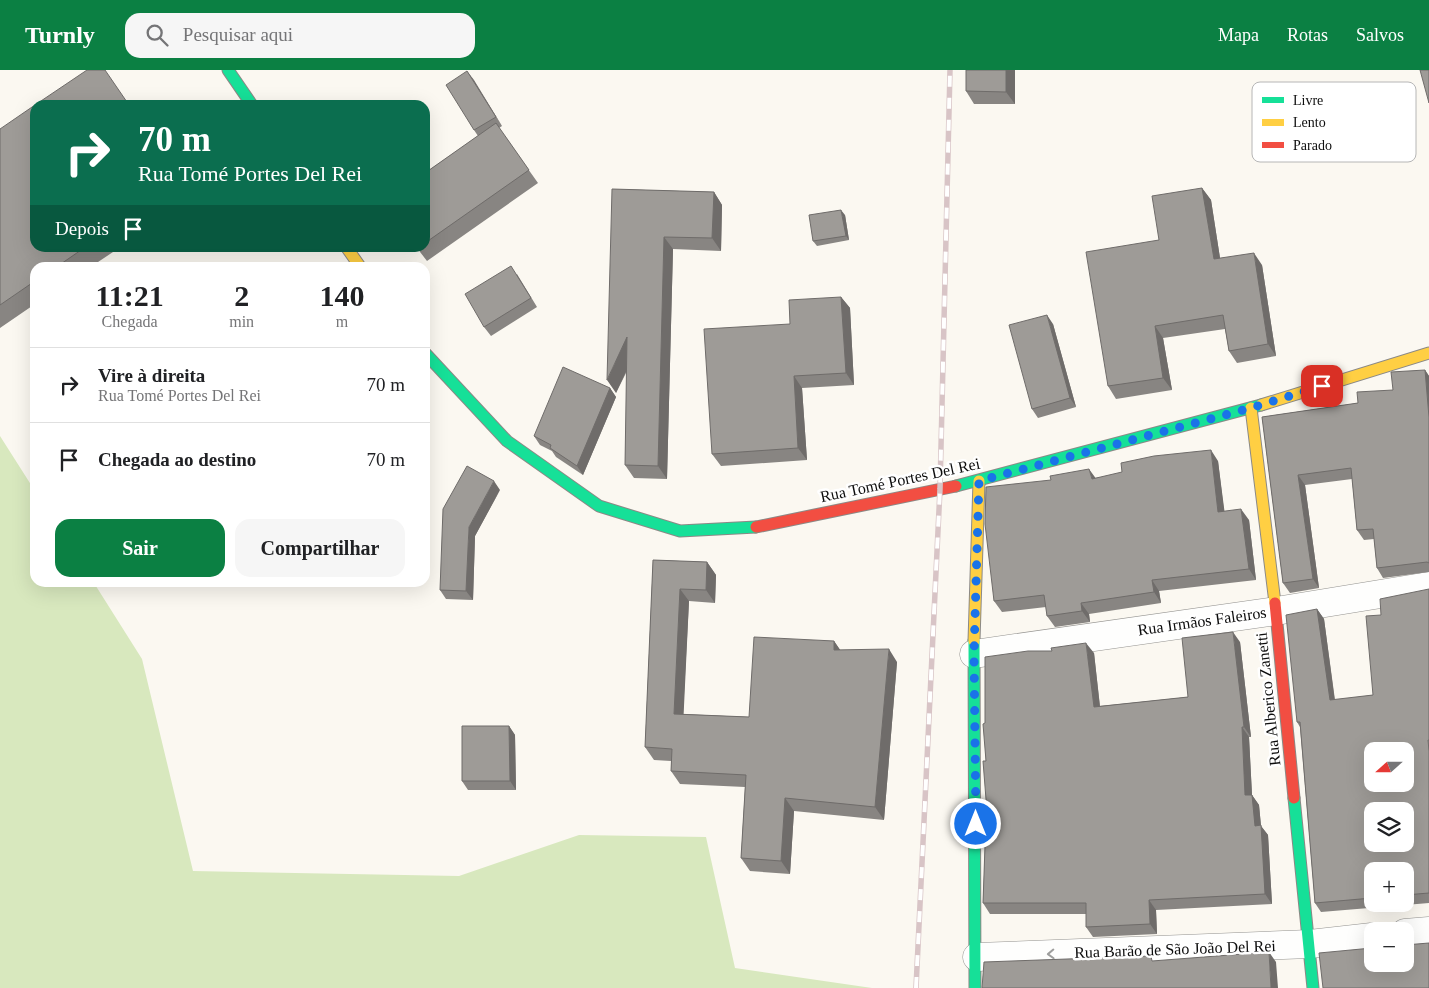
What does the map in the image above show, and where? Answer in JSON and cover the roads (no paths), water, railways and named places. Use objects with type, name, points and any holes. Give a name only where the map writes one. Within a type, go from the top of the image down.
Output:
[{"type":"main road","points":[[228,70],[249,100]]},
{"type":"main road","name":"Rua Tomé Portes Del Rei","points":[[430,358],[507,441],[599,506],[680,531],[755,527],[979,481],[1251,408],[1429,353]]},
{"type":"main road","name":"Rua Alberico Zanetti","points":[[1251,408],[1276,610],[1313,988]]},
{"type":"main road","points":[[975,988],[977,957],[974,654],[979,481]]},
{"type":"street","name":"Rua Irmãos Faleiros","points":[[974,654],[1429,586]]},
{"type":"street","points":[[1414,932],[1429,931]]},
{"type":"street","name":"Rua Barão de São João Del Rei","points":[[977,957],[1310,944],[1364,938]]},
{"type":"railway","points":[[916,988],[940,489],[950,70]]}]
